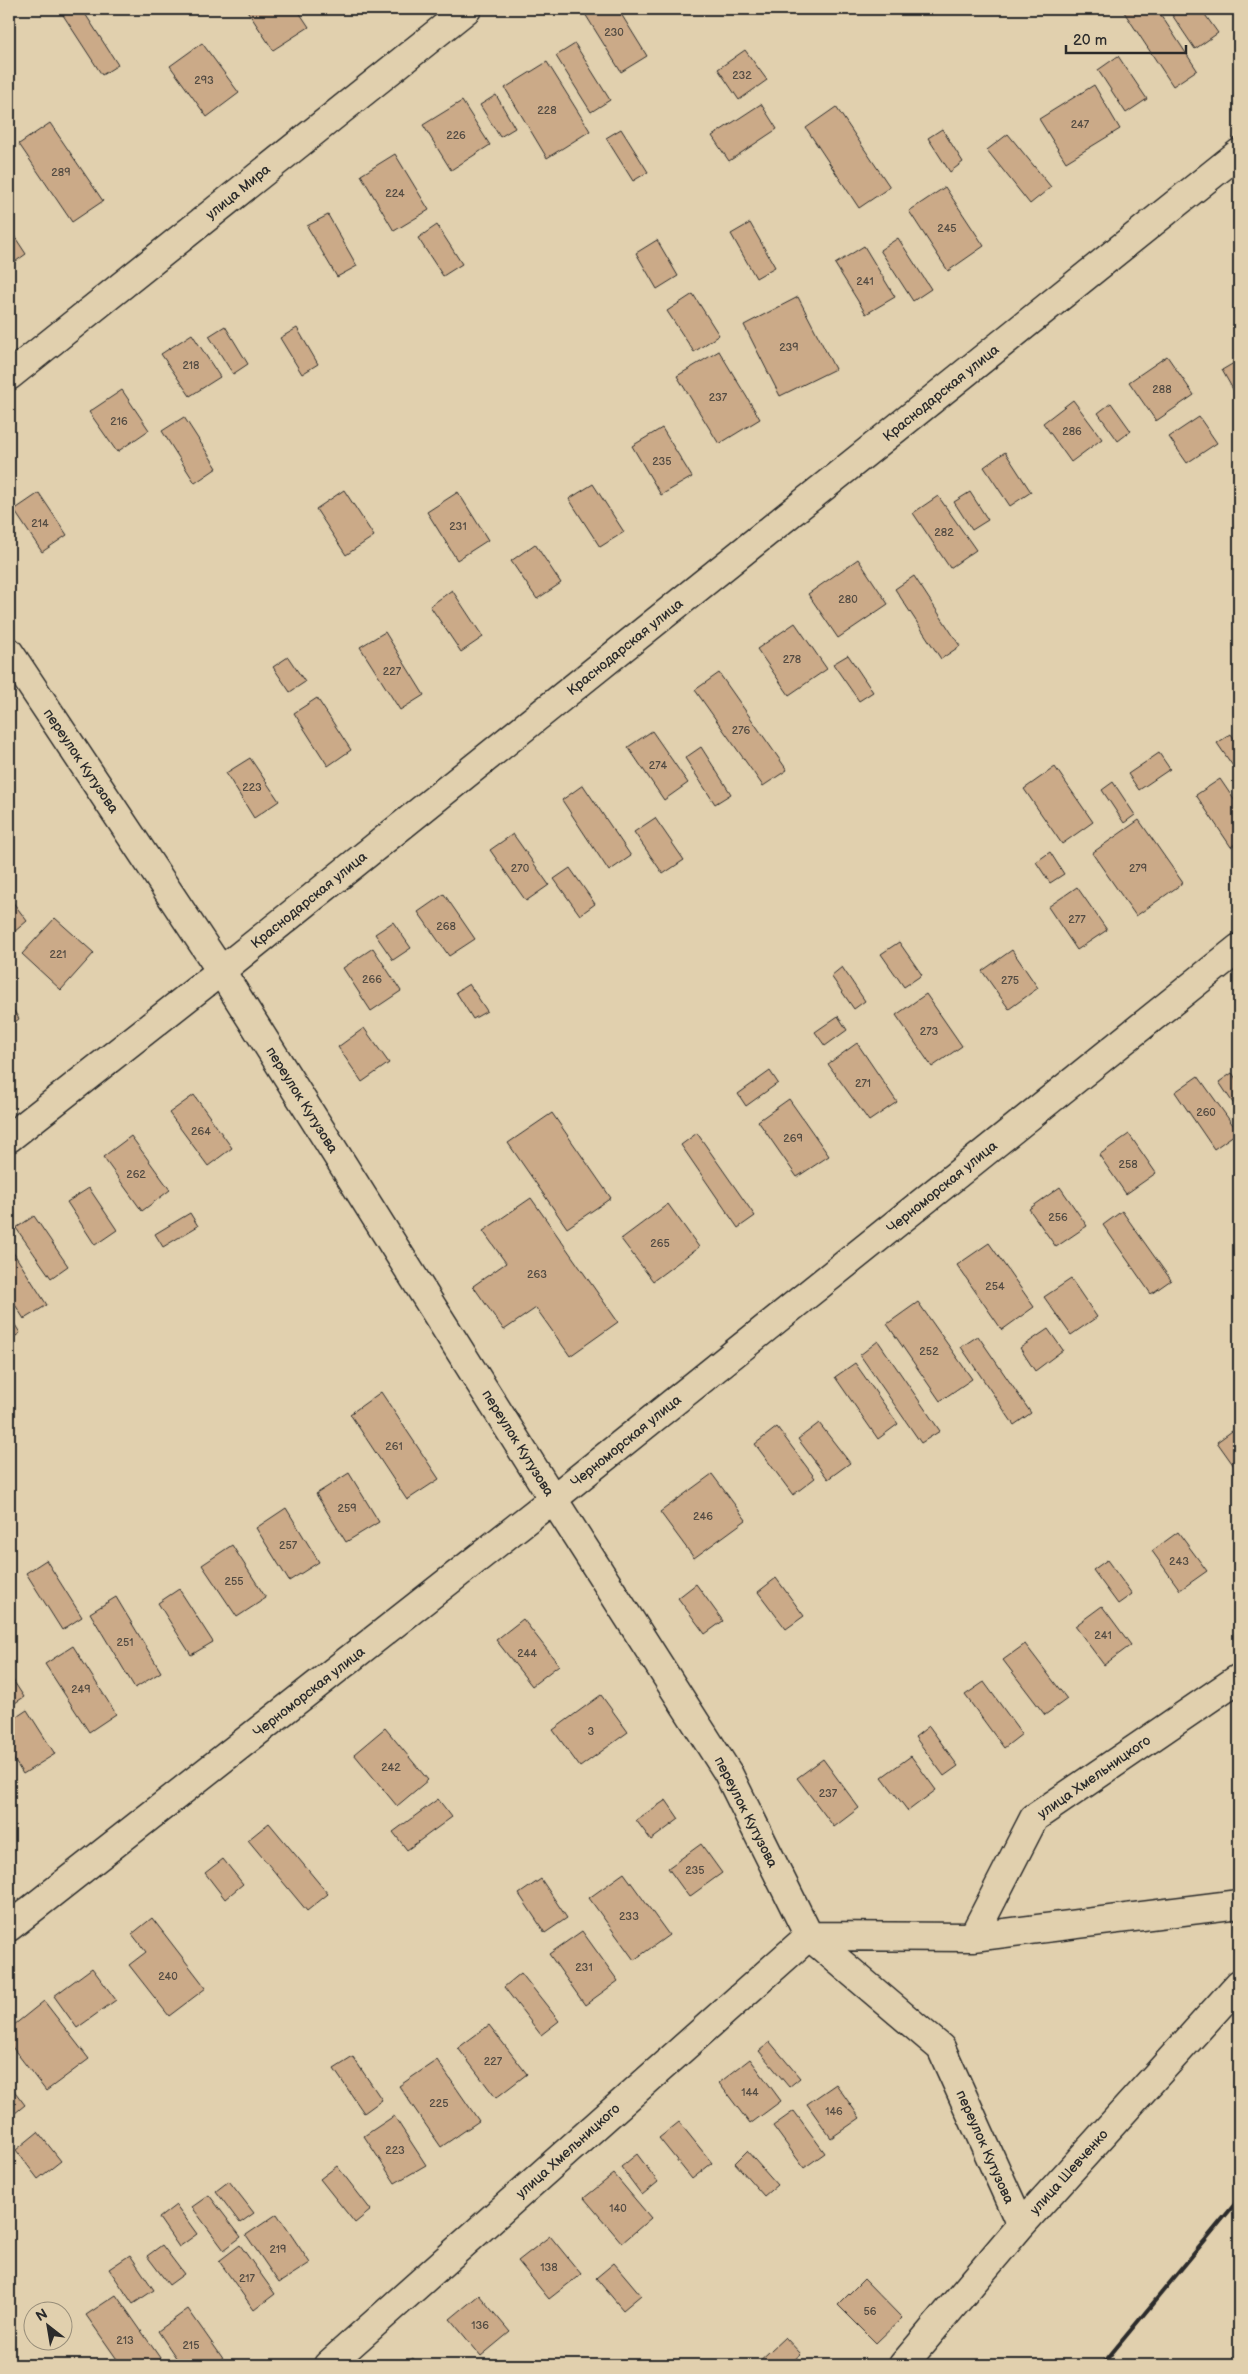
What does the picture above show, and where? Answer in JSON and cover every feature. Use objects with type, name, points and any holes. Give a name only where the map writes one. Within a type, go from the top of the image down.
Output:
[{"type":"street","name":"улица Мира","points":[[9,376],[467,9]]},
{"type":"street","name":"Краснодарская улица","points":[[9,1138],[221,971],[1239,153]]},
{"type":"street","name":"переулок Кутузова","points":[[9,652],[221,971],[553,1499],[728,1773],[809,1936],[941,2048],[1021,2226]]},
{"type":"street","name":"Черноморская улица","points":[[9,1927],[553,1499],[1239,948]]},
{"type":"street","name":"улица Хмельницкого","points":[[973,1938],[1034,1818],[1239,1678]]},
{"type":"street","points":[[809,1936],[973,1938],[1239,1904]]},
{"type":"street","name":"улица Хмельницкого","points":[[328,2365],[809,1936]]},
{"type":"street","name":"улица Шевченко","points":[[903,2365],[1021,2226],[1239,1984]]},
{"type":"building","points":[[72,9],[82,9],[118,65],[102,75],[63,15]]},
{"type":"building","points":[[246,9],[297,9],[309,27],[273,50]]},
{"type":"building","points":[[582,9],[618,9],[647,56],[621,72]]},
{"type":"building","points":[[1122,9],[1157,9],[1197,70],[1173,86]]},
{"type":"building","points":[[1168,9],[1201,9],[1218,33],[1195,49]]},
{"type":"building","points":[[1231,9],[1239,9],[1239,21]]},
{"type":"building","points":[[202,43],[239,93],[207,117],[170,66]]},
{"type":"building","points":[[575,44],[610,100],[591,112],[556,56]]},
{"type":"building","points":[[745,50],[767,80],[739,100],[718,69]]},
{"type":"building","points":[[1118,56],[1147,99],[1126,113],[1098,70]]},
{"type":"building","points":[[547,62],[590,131],[547,158],[505,88]]},
{"type":"building","points":[[1094,85],[1120,129],[1066,162],[1039,119]]},
{"type":"building","points":[[496,95],[515,128],[500,137],[480,105]]},
{"type":"building","points":[[462,101],[490,145],[451,170],[423,125]]},
{"type":"building","points":[[761,104],[777,129],[729,161],[712,136]]},
{"type":"building","points":[[836,107],[890,187],[859,208],[806,128]]},
{"type":"building","points":[[50,123],[103,201],[72,222],[19,144]]},
{"type":"building","points":[[621,129],[648,172],[633,181],[606,138]]},
{"type":"building","points":[[942,129],[963,162],[950,172],[928,138]]},
{"type":"building","points":[[1008,134],[1051,187],[1030,204],[987,150]]},
{"type":"building","points":[[395,154],[429,210],[394,231],[361,175]]},
{"type":"building","points":[[945,187],[984,246],[948,271],[909,211]]},
{"type":"building","points":[[328,215],[357,266],[337,277],[307,226]]},
{"type":"building","points":[[750,223],[775,267],[756,278],[731,234]]},
{"type":"building","points":[[437,225],[462,264],[443,276],[418,238]]},
{"type":"building","points":[[9,228],[26,254],[9,266]]},
{"type":"building","points":[[898,238],[931,289],[913,301],[880,250]]},
{"type":"building","points":[[657,240],[678,276],[657,289],[636,253]]},
{"type":"building","points":[[864,246],[895,297],[866,314],[835,264]]},
{"type":"building","points":[[693,294],[719,335],[694,352],[667,311]]},
{"type":"building","points":[[798,297],[835,369],[780,396],[744,325]]},
{"type":"building","points":[[225,326],[248,364],[233,374],[209,336]]},
{"type":"building","points":[[297,328],[318,364],[302,374],[280,338]]},
{"type":"building","points":[[192,334],[220,377],[190,396],[161,354]]},
{"type":"building","points":[[719,351],[760,419],[719,444],[677,376]]},
{"type":"building","points":[[1167,356],[1194,395],[1156,421],[1129,382]]},
{"type":"building","points":[[1239,360],[1239,400],[1222,370]]},
{"type":"building","points":[[122,390],[149,430],[117,452],[89,412]]},
{"type":"building","points":[[1073,400],[1102,439],[1071,462],[1043,423]]},
{"type":"building","points":[[1111,403],[1131,431],[1118,441],[1098,413]]},
{"type":"building","points":[[184,417],[217,468],[195,483],[162,431]]},
{"type":"building","points":[[1199,417],[1217,443],[1187,463],[1169,437]]},
{"type":"building","points":[[662,428],[692,477],[661,495],[632,446]]},
{"type":"building","points":[[1005,452],[1031,492],[1010,506],[984,467]]},
{"type":"building","points":[[593,484],[624,532],[600,547],[569,499]]},
{"type":"building","points":[[344,490],[374,536],[346,555],[316,509]]},
{"type":"building","points":[[458,492],[488,540],[457,560],[427,512]]},
{"type":"building","points":[[970,492],[988,520],[972,530],[954,502]]},
{"type":"building","points":[[39,493],[67,535],[42,552],[14,510]]},
{"type":"building","points":[[938,496],[976,550],[950,568],[913,513]]},
{"type":"building","points":[[535,544],[561,583],[537,599],[511,561]]},
{"type":"building","points":[[858,559],[888,604],[838,638],[808,594]]},
{"type":"building","points":[[914,576],[960,646],[941,659],[895,589]]},
{"type":"building","points":[[452,590],[483,637],[461,652],[430,606]]},
{"type":"building","points":[[795,623],[827,669],[789,695],[757,649]]},
{"type":"building","points":[[385,632],[424,695],[400,710],[360,647]]},
{"type":"building","points":[[848,655],[873,692],[859,701],[833,664]]},
{"type":"building","points":[[288,657],[305,682],[290,692],[273,667]]},
{"type":"building","points":[[719,673],[787,770],[763,786],[695,690]]},
{"type":"building","points":[[317,698],[351,750],[328,766],[294,713]]},
{"type":"building","points":[[652,731],[688,783],[664,800],[628,747]]},
{"type":"building","points":[[1231,734],[1239,746],[1239,770],[1237,772],[1217,743]]},
{"type":"building","points":[[701,747],[731,794],[715,804],[685,758]]},
{"type":"building","points":[[1159,753],[1170,769],[1139,790],[1128,774]]},
{"type":"building","points":[[250,758],[279,801],[254,818],[226,773]]},
{"type":"building","points":[[1055,767],[1093,822],[1062,844],[1024,789]]},
{"type":"building","points":[[1220,779],[1239,807],[1239,841],[1231,847],[1196,795]]},
{"type":"building","points":[[1113,782],[1135,815],[1124,823],[1102,790]]},
{"type":"building","points":[[583,785],[631,856],[609,871],[562,800]]},
{"type":"building","points":[[655,818],[684,860],[663,874],[634,832]]},
{"type":"building","points":[[1139,820],[1183,883],[1136,916],[1092,853]]},
{"type":"building","points":[[513,834],[549,885],[526,901],[490,850]]},
{"type":"building","points":[[1050,852],[1064,874],[1050,883],[1036,862]]},
{"type":"building","points":[[570,868],[595,904],[580,915],[554,879]]},
{"type":"building","points":[[1077,887],[1107,930],[1077,950],[1048,907]]},
{"type":"building","points":[[444,894],[475,939],[449,956],[418,912]]},
{"type":"building","points":[[9,897],[27,921],[14,932],[9,925]]},
{"type":"building","points":[[55,918],[94,953],[61,990],[22,954]]},
{"type":"building","points":[[393,922],[411,948],[393,960],[375,934]]},
{"type":"building","points":[[899,942],[922,975],[904,987],[881,954]]},
{"type":"building","points":[[373,948],[401,991],[371,1011],[343,968]]},
{"type":"building","points":[[1012,950],[1038,988],[1009,1009],[982,971]]},
{"type":"building","points":[[842,967],[865,1001],[854,1009],[831,976]]},
{"type":"building","points":[[469,984],[487,1011],[473,1019],[456,992]]},
{"type":"building","points":[[926,994],[962,1046],[932,1067],[896,1015]]},
{"type":"building","points":[[9,1003],[19,1019],[9,1026]]},
{"type":"building","points":[[838,1016],[847,1030],[825,1046],[815,1032]]},
{"type":"building","points":[[364,1028],[389,1063],[362,1082],[338,1047]]},
{"type":"building","points":[[857,1043],[897,1102],[869,1121],[828,1064]]},
{"type":"building","points":[[770,1071],[778,1083],[746,1106],[738,1094]]},
{"type":"building","points":[[1232,1073],[1239,1083],[1239,1112],[1219,1082]]},
{"type":"building","points":[[1198,1076],[1238,1132],[1214,1149],[1175,1092]]},
{"type":"building","points":[[194,1095],[232,1148],[208,1166],[169,1113]]},
{"type":"building","points":[[789,1099],[829,1156],[797,1177],[758,1121]]},
{"type":"building","points":[[552,1113],[611,1198],[567,1228],[508,1143]]},
{"type":"building","points":[[697,1133],[755,1216],[738,1228],[681,1145]]},
{"type":"building","points":[[1129,1134],[1156,1173],[1126,1194],[1099,1155]]},
{"type":"building","points":[[131,1136],[170,1190],[142,1211],[103,1157]]},
{"type":"building","points":[[1060,1187],[1087,1226],[1056,1247],[1029,1209]]},
{"type":"building","points":[[89,1188],[117,1230],[95,1245],[67,1202]]},
{"type":"building","points":[[531,1198],[618,1322],[570,1356],[536,1308],[504,1330],[473,1286],[506,1263],[483,1231]]},
{"type":"building","points":[[668,1204],[699,1247],[653,1281],[621,1239]]},
{"type":"building","points":[[1122,1211],[1171,1280],[1151,1294],[1103,1225]]},
{"type":"building","points":[[190,1213],[198,1226],[163,1247],[155,1234]]},
{"type":"building","points":[[34,1216],[68,1266],[51,1278],[16,1228]]},
{"type":"building","points":[[989,1243],[1034,1307],[1002,1330],[957,1265]]},
{"type":"building","points":[[9,1246],[47,1305],[24,1319],[9,1295]]},
{"type":"building","points":[[1071,1279],[1097,1317],[1071,1335],[1044,1297]]},
{"type":"building","points":[[918,1302],[972,1379],[940,1401],[887,1324]]},
{"type":"building","points":[[9,1315],[20,1333],[9,1341]]},
{"type":"building","points":[[1048,1329],[1063,1350],[1035,1371],[1020,1348]]},
{"type":"building","points":[[978,1336],[1031,1413],[1014,1425],[961,1347]]},
{"type":"building","points":[[878,1341],[940,1431],[921,1443],[860,1355]]},
{"type":"building","points":[[855,1363],[898,1424],[878,1439],[835,1377]]},
{"type":"building","points":[[381,1392],[439,1479],[407,1500],[350,1414]]},
{"type":"building","points":[[819,1423],[850,1463],[828,1479],[798,1439]]},
{"type":"building","points":[[1239,1426],[1239,1473],[1217,1442]]},
{"type":"building","points":[[777,1427],[815,1478],[793,1495],[755,1444]]},
{"type":"building","points":[[349,1473],[379,1522],[346,1542],[316,1494]]},
{"type":"building","points":[[712,1474],[746,1520],[694,1558],[660,1512]]},
{"type":"building","points":[[286,1508],[319,1562],[289,1581],[256,1528]]},
{"type":"building","points":[[1178,1532],[1207,1571],[1180,1590],[1152,1551]]},
{"type":"building","points":[[232,1545],[266,1598],[237,1617],[202,1565]]},
{"type":"building","points":[[46,1560],[82,1617],[62,1630],[26,1573]]},
{"type":"building","points":[[1107,1560],[1132,1594],[1118,1604],[1093,1570]]},
{"type":"building","points":[[776,1578],[804,1616],[786,1629],[758,1592]]},
{"type":"building","points":[[696,1584],[723,1621],[705,1634],[678,1598]]},
{"type":"building","points":[[179,1589],[213,1642],[191,1655],[158,1603]]},
{"type":"building","points":[[116,1597],[161,1672],[135,1688],[90,1613]]},
{"type":"building","points":[[1102,1606],[1131,1645],[1104,1665],[1075,1626]]},
{"type":"building","points":[[523,1619],[559,1665],[532,1686],[496,1640]]},
{"type":"building","points":[[1025,1644],[1067,1699],[1045,1715],[1003,1660]]},
{"type":"building","points":[[73,1646],[116,1714],[89,1732],[45,1664]]},
{"type":"building","points":[[9,1674],[24,1697],[9,1707]]},
{"type":"building","points":[[984,1682],[1022,1734],[1004,1748],[965,1695]]},
{"type":"building","points":[[601,1695],[628,1732],[580,1767],[553,1730]]},
{"type":"building","points":[[27,1710],[55,1754],[23,1774],[9,1752],[9,1722]]},
{"type":"building","points":[[929,1726],[958,1766],[944,1776],[915,1737]]},
{"type":"building","points":[[385,1728],[428,1780],[397,1806],[354,1754]]},
{"type":"building","points":[[911,1756],[936,1790],[908,1811],[882,1777]]},
{"type":"building","points":[[823,1759],[859,1808],[834,1827],[797,1778]]},
{"type":"building","points":[[438,1799],[452,1817],[407,1850],[393,1832]]},
{"type":"building","points":[[666,1800],[679,1819],[651,1840],[636,1820]]},
{"type":"building","points":[[269,1823],[328,1894],[307,1911],[248,1840]]},
{"type":"building","points":[[701,1844],[722,1873],[689,1897],[668,1868]]},
{"type":"building","points":[[223,1859],[243,1884],[225,1899],[205,1873]]},
{"type":"building","points":[[624,1873],[669,1935],[634,1960],[589,1898]]},
{"type":"building","points":[[541,1879],[567,1918],[545,1933],[519,1894]]},
{"type":"building","points":[[152,1918],[206,1988],[169,2016],[129,1965],[146,1952],[132,1934]]},
{"type":"building","points":[[582,1931],[618,1981],[585,2005],[549,1954]]},
{"type":"building","points":[[92,1968],[116,2000],[77,2028],[54,1996]]},
{"type":"building","points":[[521,1973],[559,2021],[541,2035],[504,1987]]},
{"type":"building","points":[[44,2001],[89,2059],[46,2091],[9,2043],[9,2029]]},
{"type":"building","points":[[489,2025],[527,2074],[496,2098],[458,2048]]},
{"type":"building","points":[[770,2042],[800,2078],[789,2087],[759,2051]]},
{"type":"building","points":[[353,2057],[382,2100],[364,2113],[334,2069]]},
{"type":"building","points":[[750,2059],[781,2101],[750,2124],[719,2083]]},
{"type":"building","points":[[437,2060],[479,2121],[441,2147],[399,2086]]},
{"type":"building","points":[[9,2084],[25,2105],[9,2118]]},
{"type":"building","points":[[836,2084],[860,2118],[831,2138],[807,2104]]},
{"type":"building","points":[[794,2111],[825,2153],[804,2168],[773,2126]]},
{"type":"building","points":[[394,2116],[426,2165],[395,2183],[364,2136]]},
{"type":"building","points":[[679,2122],[712,2163],[692,2179],[659,2138]]},
{"type":"building","points":[[38,2132],[61,2161],[38,2179],[16,2150]]},
{"type":"building","points":[[747,2151],[777,2185],[764,2196],[735,2163]]},
{"type":"building","points":[[637,2154],[658,2182],[642,2195],[621,2167]]},
{"type":"building","points":[[337,2166],[371,2210],[355,2223],[320,2179]]},
{"type":"building","points":[[614,2174],[651,2218],[622,2243],[584,2198]]},
{"type":"building","points":[[229,2181],[254,2213],[240,2223],[216,2191]]},
{"type":"building","points":[[209,2195],[241,2237],[224,2250],[192,2207]]},
{"type":"building","points":[[176,2205],[197,2234],[179,2247],[159,2218]]},
{"type":"building","points":[[277,2214],[310,2263],[279,2283],[246,2235]]},
{"type":"building","points":[[550,2236],[581,2274],[549,2299],[518,2261]]},
{"type":"building","points":[[162,2245],[184,2274],[169,2285],[147,2256]]},
{"type":"building","points":[[240,2245],[275,2294],[254,2310],[219,2261]]},
{"type":"building","points":[[130,2255],[154,2290],[133,2304],[109,2269]]},
{"type":"building","points":[[614,2263],[641,2295],[623,2310],[596,2278]]},
{"type":"building","points":[[864,2279],[902,2318],[876,2343],[838,2305]]},
{"type":"building","points":[[116,2295],[165,2365],[121,2365],[86,2315]]},
{"type":"building","points":[[479,2295],[510,2332],[481,2356],[450,2319]]},
{"type":"building","points":[[188,2309],[224,2360],[216,2365],[181,2365],[158,2331]]},
{"type":"building","points":[[785,2337],[801,2354],[788,2365],[755,2365]]},
{"type":"building","points":[[413,2358],[419,2365],[403,2365]]},
{"type":"railway","points":[[1102,2365],[1239,2199]]}]
